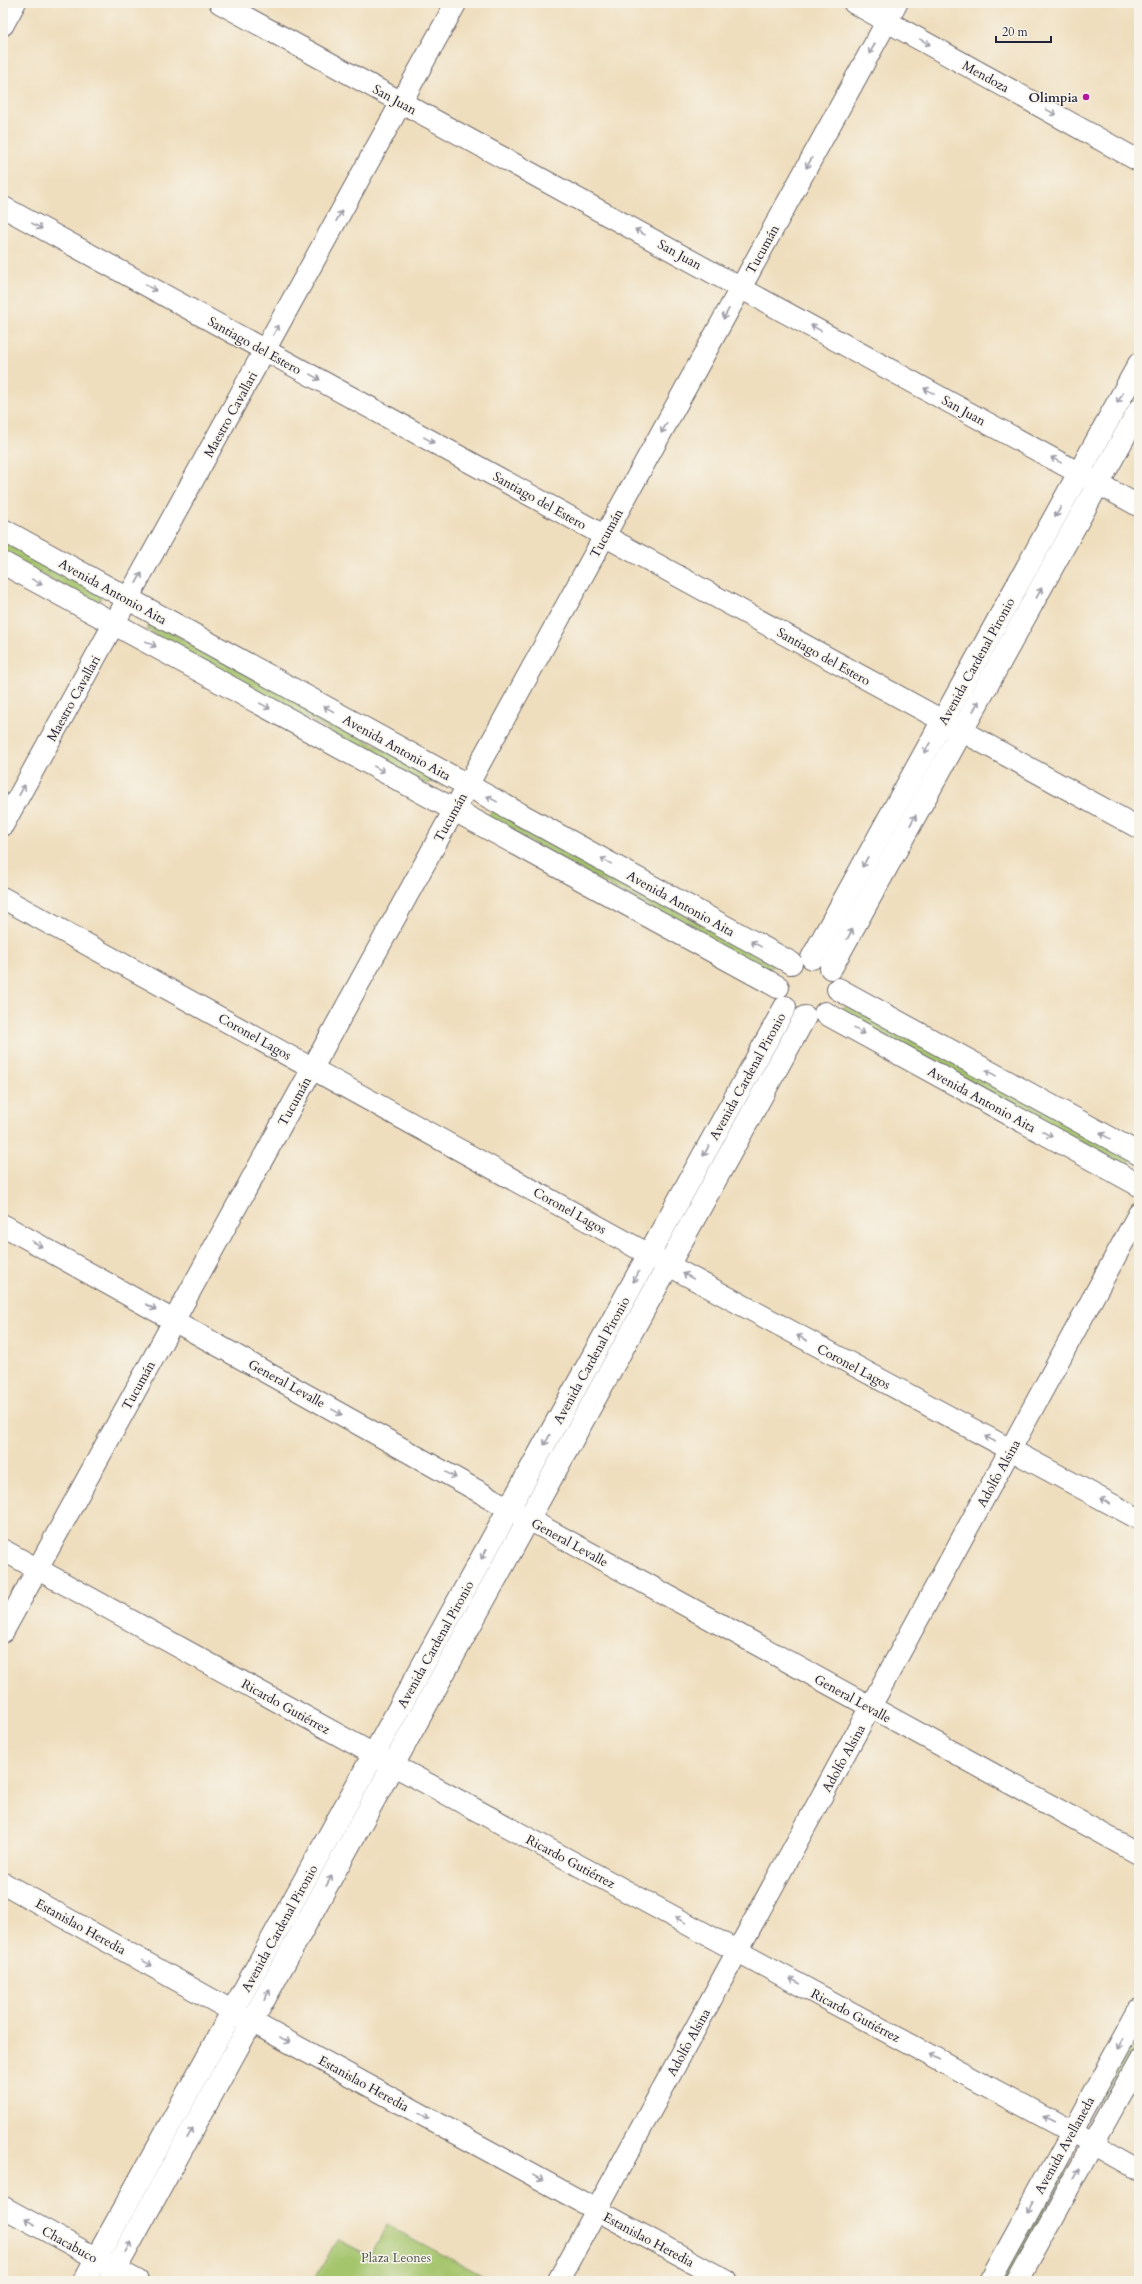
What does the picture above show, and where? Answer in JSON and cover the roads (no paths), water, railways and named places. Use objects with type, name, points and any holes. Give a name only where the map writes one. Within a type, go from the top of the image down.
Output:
[{"type":"main road","name":"Avenida Cardenal Pironio","points":[[812,958],[1139,364]]},
{"type":"main road","name":"Avenida Cardenal Pironio","points":[[832,968],[1139,410]]},
{"type":"main road","name":"Avenida Antonio Aita","points":[[3,530],[791,963]]},
{"type":"main road","name":"Avenida Antonio Aita","points":[[3,563],[454,810],[782,997]]},
{"type":"main road","points":[[799,958],[812,958],[823,961],[832,968],[838,981],[838,989],[833,1004],[815,1015],[794,1014],[782,997],[780,975],[791,963],[799,958]]},
{"type":"main road","name":"Avenida Antonio Aita","points":[[838,989],[1139,1154]]},
{"type":"main road","name":"Avenida Cardenal Pironio","points":[[84,2281],[649,1254],[782,997]]},
{"type":"main road","name":"Avenida Cardenal Pironio","points":[[112,2275],[668,1265],[815,1015]]},
{"type":"main road","name":"Avenida Antonio Aita","points":[[815,1015],[1139,1184]]},
{"type":"street","points":[[3,25],[15,3]]},
{"type":"street","name":"San Juan","points":[[220,3],[1139,506]]},
{"type":"street","name":"Maestro Cavallari","points":[[3,825],[456,3]]},
{"type":"street","name":"Mendoza","points":[[854,3],[1139,161]]},
{"type":"street","name":"Tucumán","points":[[3,1632],[897,3]]},
{"type":"street","name":"Santiago del Estero","points":[[3,207],[1139,828]]},
{"type":"street","name":"Coronel Lagos","points":[[3,898],[668,1265],[1139,1520]]},
{"type":"street","name":"Adolfo Alsina","points":[[558,2281],[1139,1213]]},
{"type":"street","name":"General Levalle","points":[[3,1225],[528,1519],[1139,1854]]},
{"type":"street","name":"Ricardo Gutiérrez","points":[[3,1550],[393,1765],[738,1950],[1139,2170]]},
{"type":"street","name":"Estanislao Heredia","points":[[3,1882],[252,2022],[727,2281]]},
{"type":"street","name":"Avenida Avellaneda","points":[[990,2281],[1139,2010]]},
{"type":"street","name":"Avenida Avellaneda","points":[[1017,2281],[1139,2061]]},
{"type":"street","name":"Chacabuco","points":[[3,2207],[97,2259],[112,2275],[138,2281]]},
{"type":"place","name":"Olimpia","points":[[1086,97]]},
{"type":"park label","name":"Plaza Leones","points":[[396,2257]]}]
